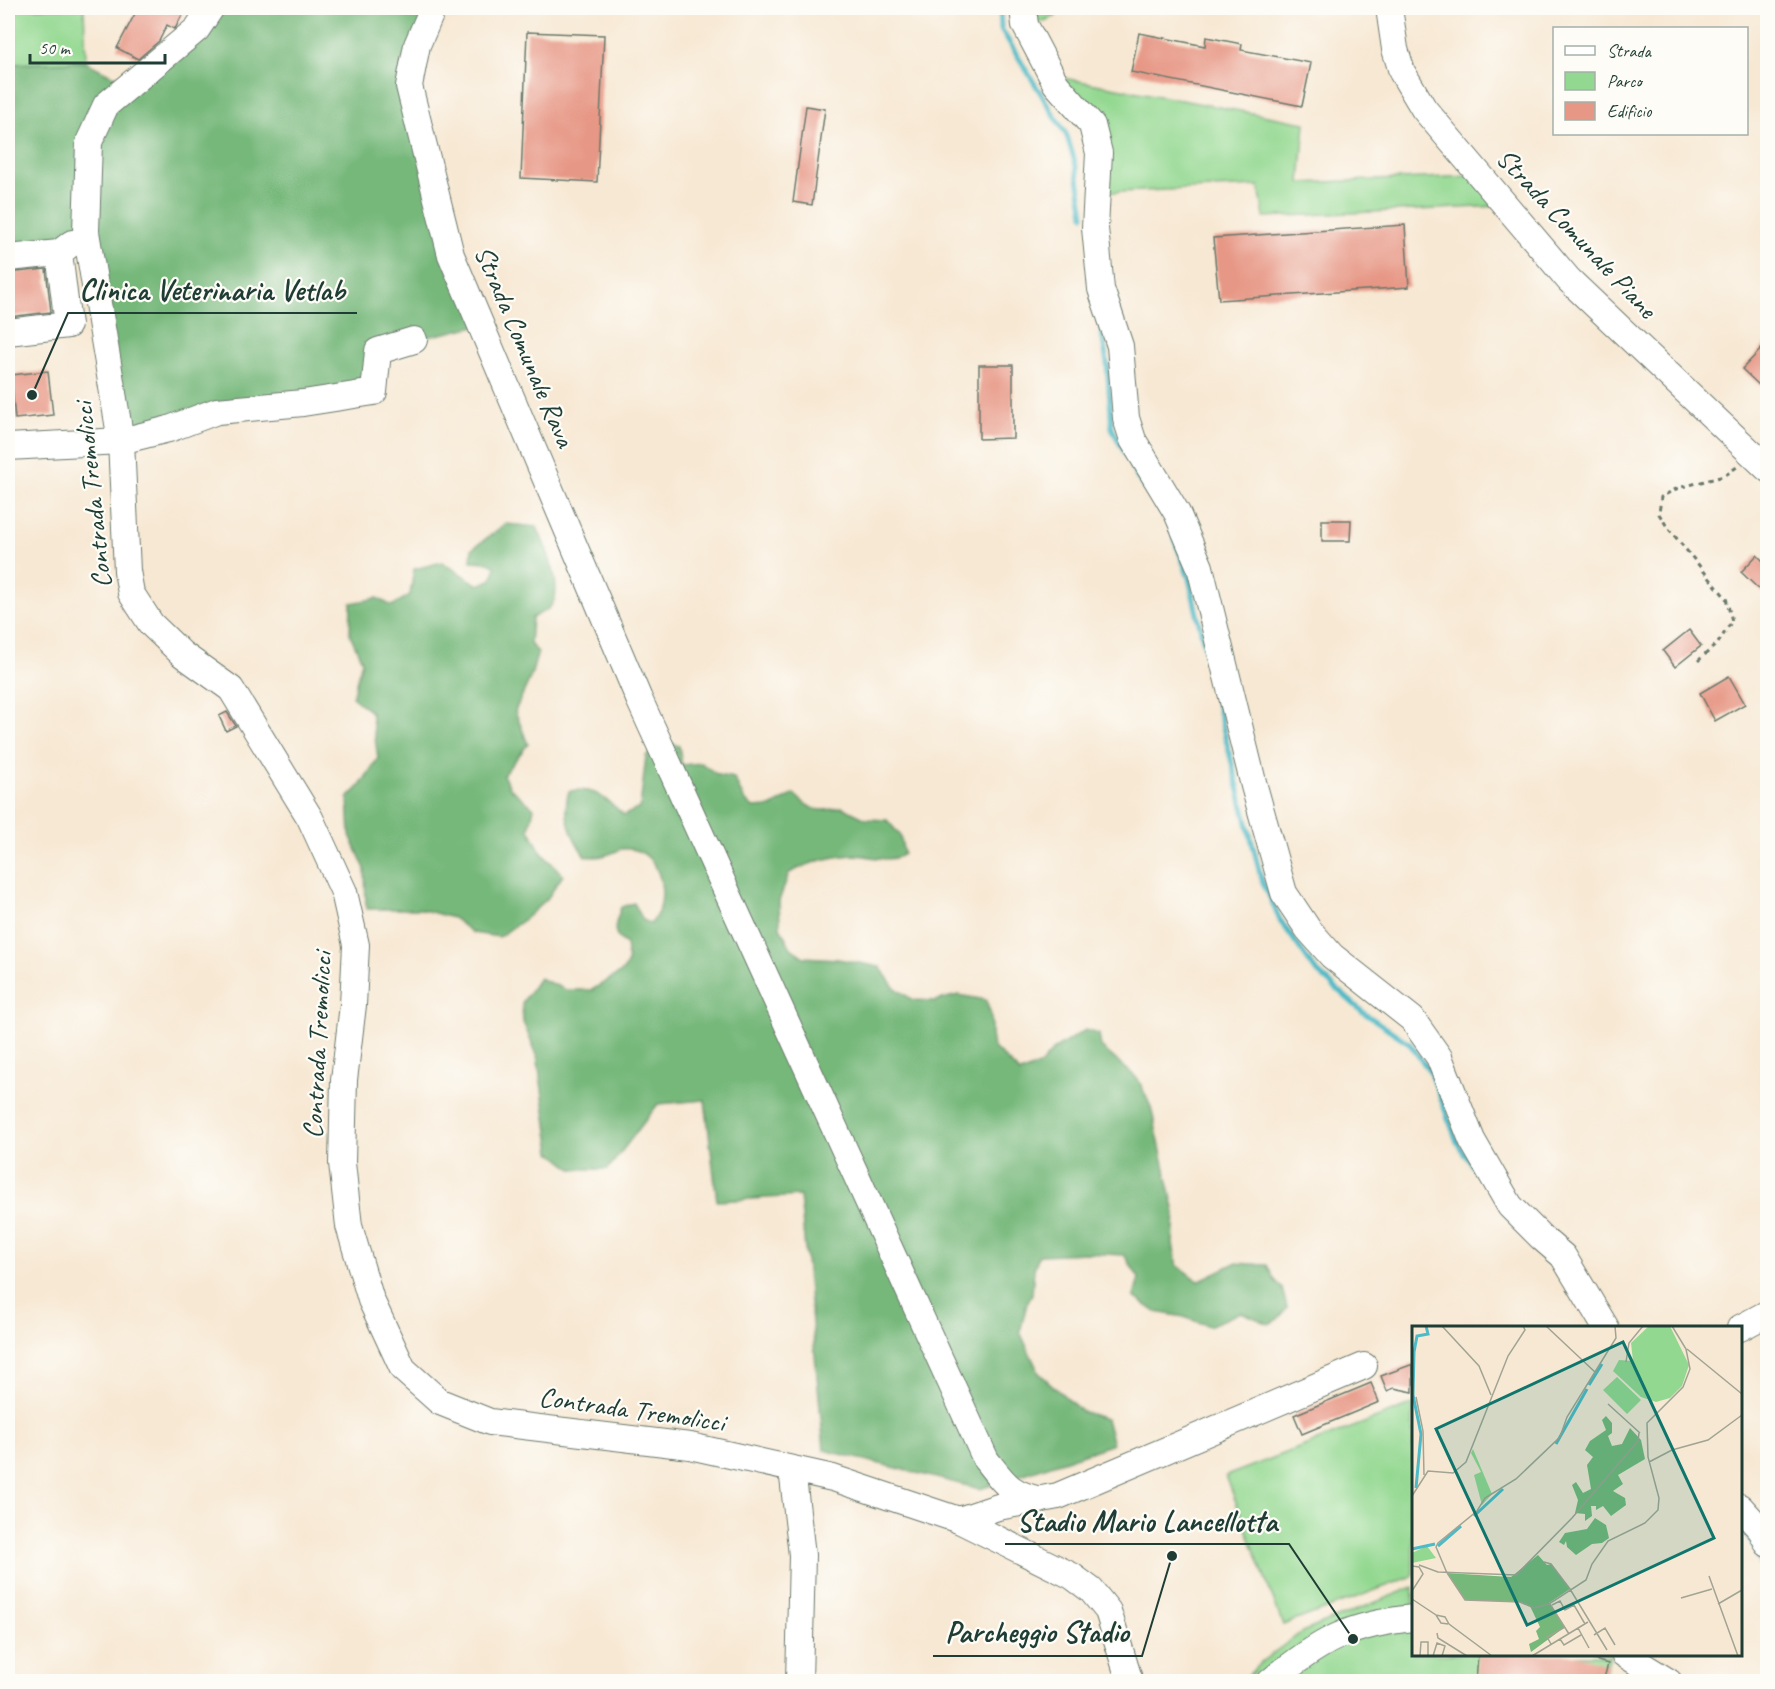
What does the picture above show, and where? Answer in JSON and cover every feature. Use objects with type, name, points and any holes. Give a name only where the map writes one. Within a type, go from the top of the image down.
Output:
[{"type":"street","name":"Contrada Tremolicci","points":[[211,8],[197,29],[106,105],[89,141],[86,232],[121,441],[127,571],[131,593],[151,624],[182,654],[231,689],[310,818],[344,892],[356,945],[353,1005],[344,1080],[342,1163],[349,1226],[371,1300],[403,1369],[440,1402],[490,1422],[690,1446],[833,1478],[959,1520],[1072,1576],[1091,1590],[1108,1611],[1130,1682]]},
{"type":"street","name":"Strada Comunale Rava","points":[[433,8],[417,45],[409,86],[451,255],[639,699],[986,1460],[999,1498]]},
{"type":"street","points":[[1023,8],[1025,25],[1056,84],[1092,125],[1099,153],[1095,228],[1101,289],[1120,346],[1126,418],[1133,440],[1177,513],[1200,567],[1251,775],[1284,893],[1308,929],[1332,956],[1412,1019],[1438,1058],[1472,1140],[1510,1206],[1563,1256],[1605,1326]]},
{"type":"street","name":"Strada Comunale Piane","points":[[1389,8],[1395,49],[1402,72],[1424,109],[1569,280],[1761,463]]},
{"type":"street","points":[[8,258],[59,253],[86,232]]},
{"type":"street","points":[[8,332],[68,325],[59,253]]},
{"type":"street","points":[[8,447],[121,441],[169,429],[218,411],[303,403],[374,392],[378,351],[414,340]]},
{"type":"street","points":[[1742,1327],[1767,1313]]},
{"type":"street","points":[[959,1520],[999,1498],[1040,1500],[1058,1496],[1364,1366]]},
{"type":"street","points":[[792,1469],[802,1555],[799,1682]]},
{"type":"street","points":[[1742,1509],[1761,1530],[1767,1544]]},
{"type":"street","points":[[1270,1682],[1312,1648],[1359,1626],[1383,1620],[1412,1618]]},
{"type":"street","points":[[1627,1656],[1669,1682]]},
{"type":"path","points":[[1698,661],[1718,643],[1732,621],[1726,598],[1659,514],[1661,497],[1678,488],[1761,463]]},
{"type":"green space","points":[[8,8],[84,8],[86,62],[8,64]]},
{"type":"green space","points":[[211,8],[433,8],[409,86],[481,325],[414,340],[379,351],[374,392],[121,441],[86,232],[8,258],[8,64],[86,62],[131,85]]},
{"type":"green space","points":[[1033,8],[1053,8],[1056,16],[1039,23]]},
{"type":"green space","points":[[1052,76],[1305,123],[1300,183],[1473,176],[1500,206],[1264,217],[1259,186],[1096,193],[1099,153]]},
{"type":"green space","points":[[506,524],[537,527],[553,569],[556,591],[554,601],[549,608],[532,618],[530,644],[538,652],[531,676],[515,711],[528,744],[503,775],[511,789],[534,808],[529,829],[541,852],[563,875],[547,899],[526,918],[499,937],[473,933],[453,918],[420,909],[366,909],[365,869],[350,835],[348,798],[360,786],[378,758],[371,712],[352,697],[362,661],[350,634],[351,603],[377,598],[392,606],[410,595],[414,569],[442,562],[478,585],[491,580],[496,567],[487,562],[471,561],[472,549]]},
{"type":"green space","points":[[665,741],[679,746],[682,765],[701,763],[718,775],[734,778],[744,799],[753,808],[771,807],[794,794],[805,804],[816,809],[827,810],[842,807],[866,819],[887,820],[900,835],[904,854],[886,859],[853,855],[828,858],[789,873],[779,901],[780,927],[791,948],[804,957],[838,959],[880,967],[893,986],[913,1000],[935,1001],[958,995],[986,1000],[991,1015],[993,1047],[1020,1073],[1040,1065],[1053,1050],[1085,1030],[1099,1034],[1101,1047],[1138,1079],[1151,1107],[1175,1213],[1173,1244],[1177,1265],[1198,1281],[1235,1263],[1267,1265],[1282,1288],[1287,1308],[1278,1319],[1269,1324],[1241,1312],[1209,1326],[1184,1317],[1156,1312],[1134,1297],[1139,1278],[1124,1255],[1087,1253],[1039,1255],[1034,1269],[1032,1294],[1027,1303],[1020,1332],[1039,1373],[1081,1411],[1106,1419],[1113,1444],[980,1489],[824,1450],[800,1196],[717,1201],[705,1100],[658,1104],[608,1169],[572,1169],[551,1152],[537,1055],[523,1022],[522,1003],[539,978],[566,990],[592,990],[623,971],[628,962],[626,944],[617,936],[615,928],[621,907],[634,903],[643,920],[651,924],[660,908],[662,898],[659,876],[655,867],[642,853],[632,849],[620,849],[602,856],[585,856],[569,825],[566,808],[569,791],[594,793],[606,799],[624,815],[640,808],[646,756]]},
{"type":"green space","points":[[1412,1404],[1412,1576],[1283,1625],[1226,1476]]},
{"type":"green space","points":[[1412,1587],[1412,1656],[1610,1656],[1603,1681],[1242,1682],[1261,1662],[1302,1632]]},
{"type":"building","points":[[138,8],[173,8],[183,13],[176,27],[174,29],[167,25],[159,41],[138,59],[117,48]]},
{"type":"building","points":[[527,32],[604,35],[597,182],[521,178]]},
{"type":"building","points":[[1139,33],[1205,46],[1206,37],[1242,44],[1241,50],[1311,63],[1302,106],[1131,72]]},
{"type":"building","points":[[806,106],[825,109],[812,205],[793,202]]},
{"type":"building","points":[[1405,225],[1409,287],[1219,300],[1213,238]]},
{"type":"building","points":[[46,269],[51,312],[8,317],[8,273]]},
{"type":"building","points":[[1767,343],[1767,378],[1760,386],[1742,369]]},
{"type":"building","points":[[979,365],[1013,365],[1013,438],[979,439]]},
{"type":"building","points":[[48,371],[53,415],[15,419],[11,375]]},
{"type":"building","points":[[1322,520],[1351,520],[1350,541],[1322,541]]},
{"type":"building","points":[[1757,555],[1767,565],[1767,597],[1741,572]]},
{"type":"building","points":[[1689,630],[1701,646],[1675,667],[1663,651]]},
{"type":"building","points":[[1729,676],[1745,704],[1715,721],[1700,693]]},
{"type":"building","points":[[227,712],[236,726],[226,731],[219,716]]},
{"type":"building","points":[[1412,1364],[1412,1392],[1394,1388],[1387,1391],[1381,1376]]},
{"type":"building","points":[[1371,1383],[1379,1402],[1302,1434],[1294,1415]]},
{"type":"building","points":[[1478,1656],[1582,1656],[1608,1664],[1603,1682],[1476,1682]]},
{"type":"waterway","points":[[1000,8],[1001,29],[1067,136],[1076,166],[1084,215]]},
{"type":"waterway","points":[[1101,328],[1107,363],[1112,428],[1137,477],[1164,516]]},
{"type":"waterway","points":[[1174,538],[1189,578],[1219,712],[1261,878],[1280,920],[1315,970],[1364,1013],[1409,1043],[1431,1073],[1458,1144],[1479,1176]]},
{"type":"waterway","points":[[1742,1529],[1753,1543],[1768,1581]]},
{"type":"place","name":"Clinica Veterinaria Vetlab","points":[[32,395]]},
{"type":"place","name":"Parcheggio Stadio","points":[[1172,1556]]},
{"type":"place","name":"Stadio Mario Lancellotta","points":[[1353,1639]]}]
